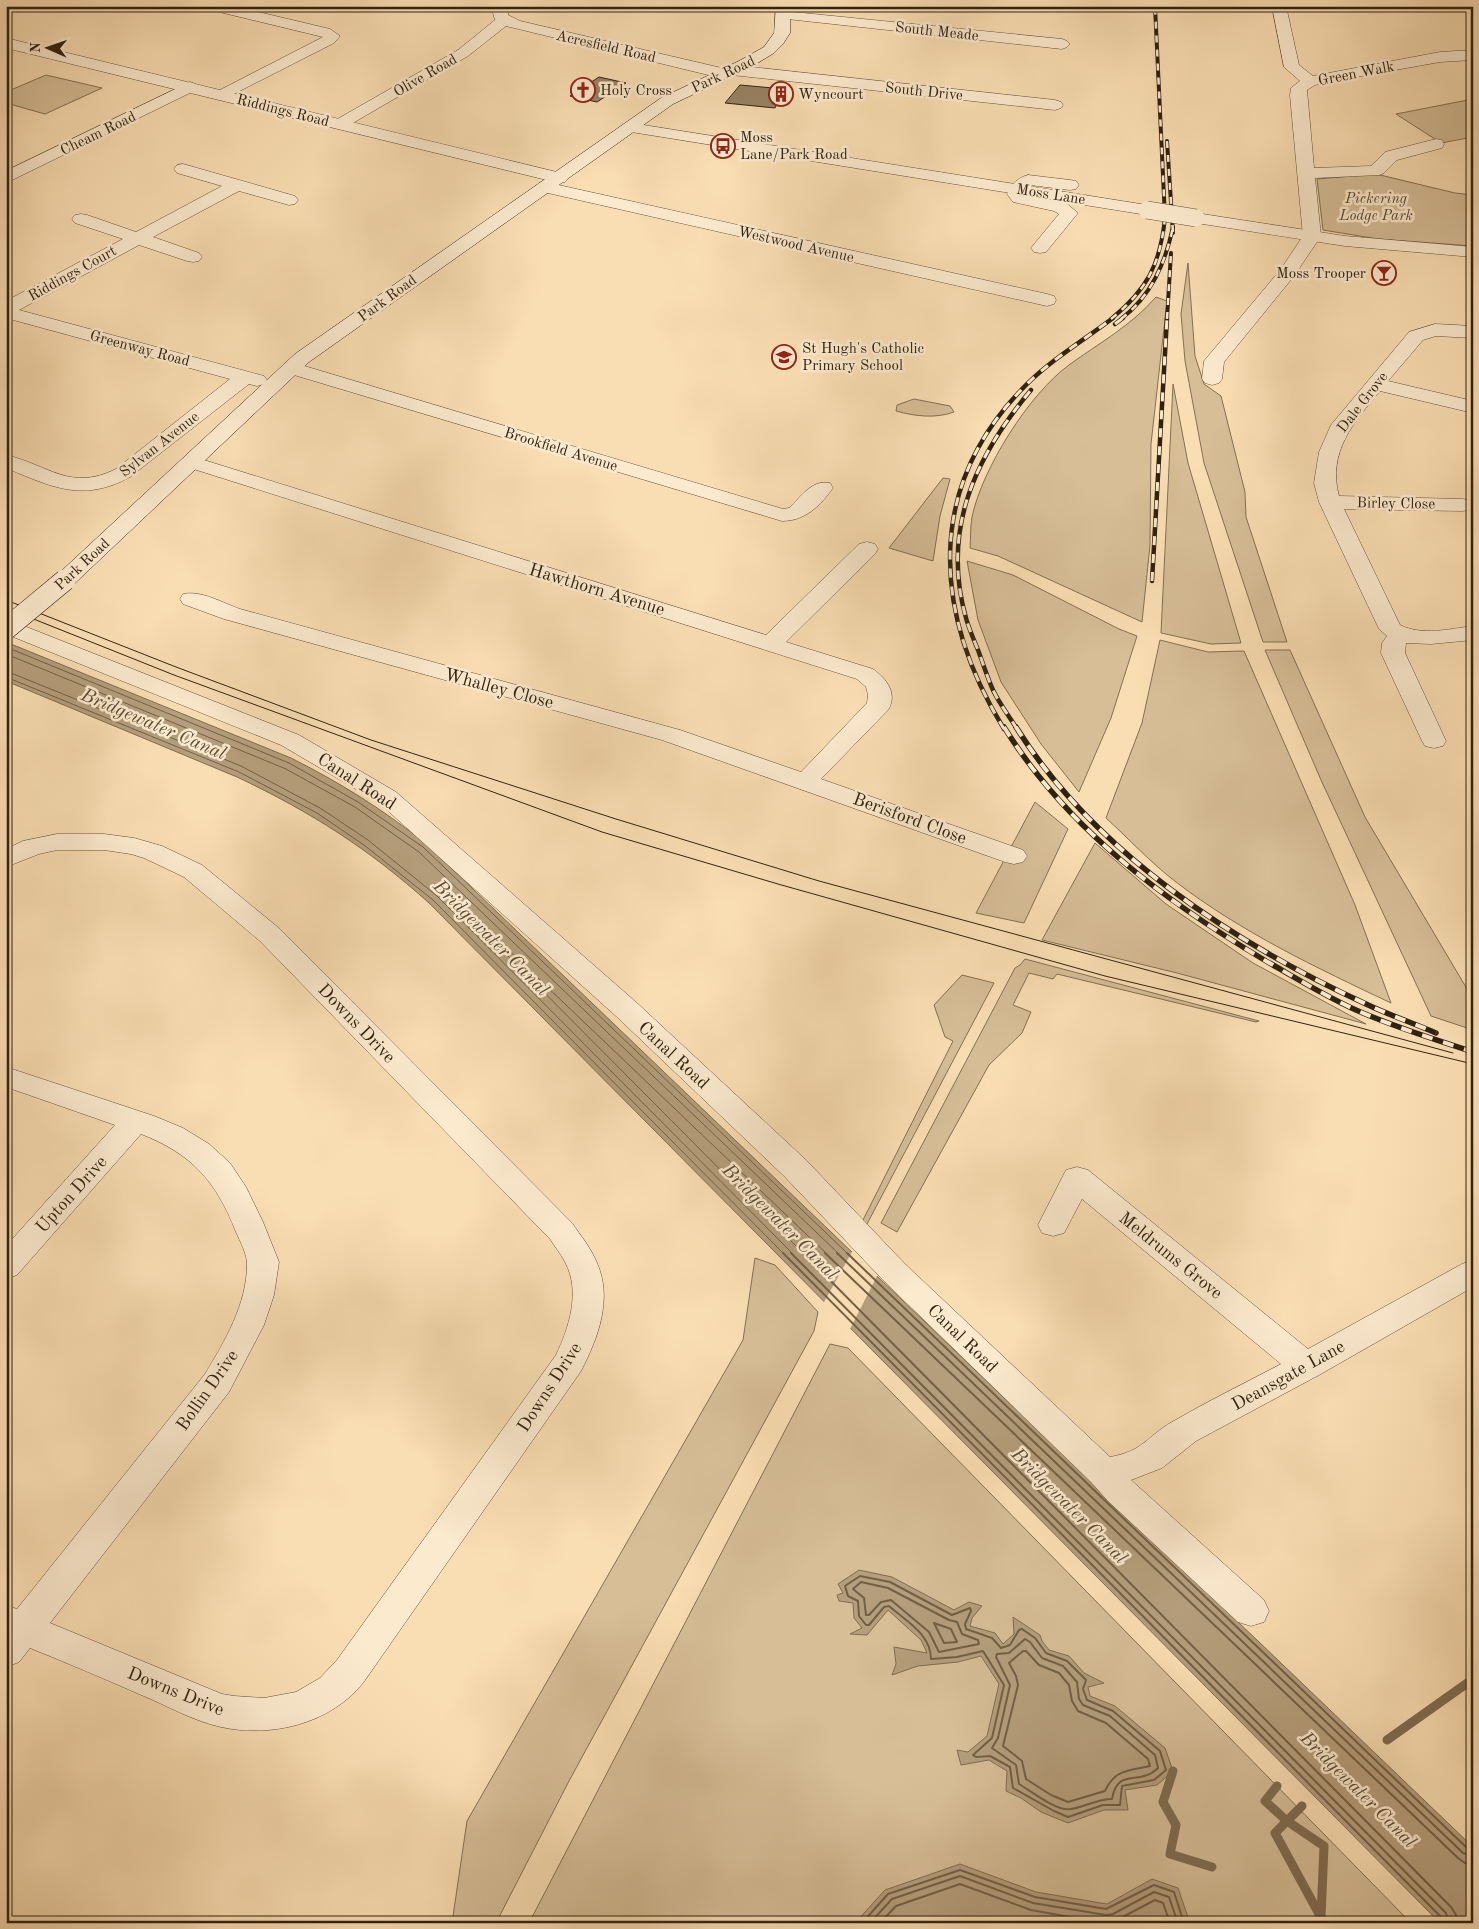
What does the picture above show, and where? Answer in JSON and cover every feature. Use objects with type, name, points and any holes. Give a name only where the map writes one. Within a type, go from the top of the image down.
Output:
[{"type":"street","points":[[212,6],[326,32],[332,36],[329,40],[222,95]]},
{"type":"street","points":[[1279,6],[1292,66],[1310,82]]},
{"type":"street","name":"South Meade","points":[[783,11],[1062,44]]},
{"type":"street","name":"Park Road","points":[[8,628],[65,580],[291,368],[317,347],[667,101],[757,58],[774,46],[782,33],[783,11]]},
{"type":"street","name":"Acresfield Road","points":[[503,13],[515,24],[729,72]]},
{"type":"street","name":"Olive Road","points":[[340,124],[463,54],[503,13]]},
{"type":"street","name":"Riddings Road","points":[[6,43],[340,124],[552,183]]},
{"type":"street","name":"Green Walk","points":[[1312,236],[1298,90],[1310,82],[1440,58],[1473,56]]},
{"type":"street","name":"South Drive","points":[[729,72],[1055,105]]},
{"type":"street","name":"Cheam Road","points":[[6,178],[190,87]]},
{"type":"street","name":"Moss Lane","points":[[631,128],[1312,236],[1391,246],[1473,252]]},
{"type":"street","points":[[1305,173],[1373,172],[1391,156],[1436,144]]},
{"type":"street","points":[[184,168],[289,200]]},
{"type":"street","points":[[1040,248],[1069,213],[1060,207],[1019,198],[1016,194],[1018,189],[1022,182],[1028,180],[1070,185]]},
{"type":"street","name":"Westwood Avenue","points":[[552,183],[1047,300]]},
{"type":"street","name":"Riddings Court","points":[[6,311],[236,185]]},
{"type":"street","name":"Riddings Court","points":[[83,219],[193,257]]},
{"type":"street","points":[[1212,378],[1214,361],[1288,272],[1312,236]]},
{"type":"street","name":"Greenway Road","points":[[6,311],[273,385]]},
{"type":"street","name":"Dale Grove","points":[[1400,633],[1391,629],[1384,617],[1330,502],[1325,483],[1329,452],[1341,425],[1416,336],[1421,333],[1440,330],[1473,332]]},
{"type":"street","name":"Brookfield Avenue","points":[[291,368],[782,515],[797,513],[822,488]]},
{"type":"street","name":"Sylvan Avenue","points":[[6,461],[73,485],[89,486],[108,482],[123,473],[245,376]]},
{"type":"street","points":[[1375,384],[1473,407]]},
{"type":"street","name":"Hawthorn Avenue","points":[[191,462],[858,671],[870,678],[880,689],[881,700],[879,705],[806,781]]},
{"type":"street","name":"Birley Close","points":[[1330,502],[1462,504]]},
{"type":"street","points":[[771,644],[867,549]]},
{"type":"street","name":"Whalley Close","points":[[191,599],[232,614],[671,734],[806,781]]},
{"type":"street","name":"Canal Road","points":[[8,628],[290,740],[387,797],[627,1010],[781,1155],[894,1272],[1103,1472],[1120,1491],[1251,1611]]},
{"type":"street","points":[[1434,741],[1393,653],[1394,643],[1400,633],[1420,637],[1473,633]]},
{"type":"street","name":"Berisford Close","points":[[806,781],[1014,856]]},
{"type":"street","name":"Downs Drive","points":[[6,859],[32,847],[57,842],[104,842],[134,846],[153,852],[193,871],[270,935],[561,1231],[582,1264],[589,1299],[582,1336],[563,1370],[366,1652],[334,1689],[309,1704],[275,1715],[243,1716],[219,1710],[12,1634]]},
{"type":"street","name":"Bollin Drive","points":[[6,1076],[136,1121],[195,1148],[212,1163],[232,1189],[263,1262],[253,1312],[242,1340],[217,1383],[12,1634]]},
{"type":"street","name":"Upton Drive","points":[[6,1267],[136,1121]]},
{"type":"street","name":"Meldrums Grove","points":[[1053,1225],[1077,1178],[1307,1366]]},
{"type":"street","name":"Deansgate Lane","points":[[1103,1472],[1126,1469],[1141,1463],[1156,1454],[1176,1435],[1307,1366],[1473,1272]]},
{"type":"green space","points":[[46,75],[102,88],[45,114],[6,103],[6,92]]},
{"type":"green space","points":[[1473,99],[1473,137],[1441,143],[1396,114]]},
{"type":"green space","name":"Pickering Lodge Park","points":[[1376,174],[1455,193],[1473,195],[1473,246],[1378,239],[1323,230],[1317,179]]},
{"type":"green space","points":[[1188,263],[1195,356],[1204,384],[1221,396],[1245,492],[1246,517],[1287,642],[1263,642],[1204,463],[1185,361],[1181,314]]},
{"type":"green space","points":[[1156,297],[1167,301],[1151,444],[1150,545],[1142,622],[998,556],[970,548],[972,517],[977,498],[997,455],[1023,413],[1054,378],[1136,317]]},
{"type":"green space","points":[[1173,384],[1188,463],[1241,643],[1211,644],[1161,633]]},
{"type":"green space","points":[[914,399],[950,406],[954,412],[939,416],[925,416],[896,411],[897,405]]},
{"type":"green space","points":[[943,478],[950,479],[940,516],[933,561],[889,548]]},
{"type":"green space","points":[[967,561],[1013,575],[1119,629],[1137,636],[1111,718],[1079,792],[1041,744],[1001,682],[978,620]]},
{"type":"green space","points":[[1160,640],[1208,652],[1244,651],[1355,905],[1391,1003],[1308,963],[1227,917],[1167,875],[1106,818],[1142,723]]},
{"type":"green space","points":[[1265,650],[1290,650],[1365,817],[1473,999],[1473,1030],[1431,1016],[1321,780]]},
{"type":"green space","points":[[1035,802],[1068,829],[1024,923],[976,913]]},
{"type":"green space","points":[[1095,843],[1166,904],[1253,963],[1366,1024],[1177,973],[1042,940]]},
{"type":"green space","points":[[1025,959],[1259,1021],[1256,1022],[1057,974],[1053,979],[1029,973],[1013,1005],[1031,1012],[1022,1033],[989,1065],[897,1232],[881,1223],[1015,968]]},
{"type":"green space","points":[[962,975],[994,983],[867,1224],[862,1222],[953,1041],[945,1037],[934,1005]]},
{"type":"green space","points":[[755,1258],[775,1265],[818,1312],[814,1331],[569,1781],[496,1923],[452,1923],[467,1821],[743,1340]]},
{"type":"green space","points":[[830,1344],[848,1348],[1411,1923],[529,1923]]},
{"type":"water","name":"Bridgewater Canal","points":[[6,642],[291,758],[361,797],[426,844],[1473,1847],[1473,1923],[1440,1923],[429,903],[384,865],[338,833],[264,790],[6,681]]},
{"type":"water","points":[[859,1570],[892,1577],[954,1610],[969,1602],[982,1606],[972,1618],[970,1626],[995,1633],[1003,1644],[1014,1634],[1013,1617],[1040,1635],[1049,1650],[1069,1656],[1084,1673],[1104,1683],[1088,1687],[1090,1696],[1115,1706],[1165,1748],[1173,1771],[1157,1785],[1125,1790],[1128,1810],[1104,1810],[1068,1823],[1041,1812],[1021,1798],[1006,1791],[1007,1771],[989,1760],[961,1765],[957,1750],[968,1752],[987,1736],[999,1684],[981,1656],[958,1662],[918,1666],[892,1675],[896,1664],[894,1647],[927,1653],[921,1640],[888,1610],[867,1635],[850,1634],[862,1628],[854,1618],[853,1603],[839,1601],[837,1595],[843,1593],[838,1584]]},
{"type":"water","points":[[960,1864],[1036,1892],[1107,1904],[1152,1879],[1178,1888],[1190,1923],[855,1923],[885,1890]]},
{"type":"pier","points":[[853,1250],[878,1274],[849,1331],[823,1304]]},
{"type":"building","name":"Holy Cross","points":[[599,77],[626,83],[597,102],[570,96]]},
{"type":"building","name":"Wyncourt","points":[[740,85],[784,89],[775,108],[725,103]]},
{"type":"waterway","points":[[1387,1740],[1473,1679]]},
{"type":"waterway","points":[[1173,1771],[1163,1802],[1176,1825],[1170,1854],[1212,1867]]},
{"type":"waterway","points":[[1277,1786],[1265,1801],[1287,1821]]},
{"type":"waterway","points":[[1287,1821],[1302,1806]]},
{"type":"waterway","points":[[1287,1821],[1324,1846],[1321,1917]]},
{"type":"waterway","points":[[1287,1821],[1275,1833],[1324,1923]]},
{"type":"tram line","points":[[6,600],[176,667],[371,740],[616,819],[819,881],[1453,1053]]},
{"type":"tram line","points":[[6,608],[174,675],[602,832],[778,884],[1105,976],[1473,1064]]},
{"type":"railway","points":[[1111,319],[1124,308],[1143,286],[1155,262],[1163,234],[1165,218],[1155,6]]},
{"type":"railway","points":[[1167,141],[1173,228]]},
{"type":"railway","points":[[1121,319],[1132,310],[1149,290],[1166,254],[1173,228]]},
{"type":"railway","points":[[1173,228],[1173,233]]},
{"type":"railway","points":[[1167,319],[1171,253]]},
{"type":"railway","points":[[1004,729],[980,685],[963,641],[953,596],[950,552],[955,508],[970,465],[993,424],[1036,376],[1057,358],[1113,318]]},
{"type":"railway","points":[[1115,324],[1123,318]]},
{"type":"railway","points":[[1152,581],[1167,318]]},
{"type":"railway","points":[[1017,729],[993,690],[966,618],[959,586],[958,555],[961,525],[968,496],[979,468],[1011,415],[1031,390]]},
{"type":"railway","points":[[1004,727],[1029,764],[1057,798],[1088,830],[1121,860],[1191,913],[1266,961],[1344,1005],[1399,1027],[1473,1052]]},
{"type":"railway","points":[[1016,727],[1048,772],[1085,814],[1126,853],[1171,890],[1218,923],[1316,980],[1375,1008],[1436,1033]]},
{"type":"place","name":"Holy Cross","points":[[583,90]]},
{"type":"place","name":"Wyncourt","points":[[781,94]]},
{"type":"place","name":"Moss Lane/Park Road","points":[[723,146]]},
{"type":"place","name":"Moss Trooper","points":[[1384,273]]},
{"type":"place","name":"St Hugh's Catholic Primary School","points":[[784,357]]}]
